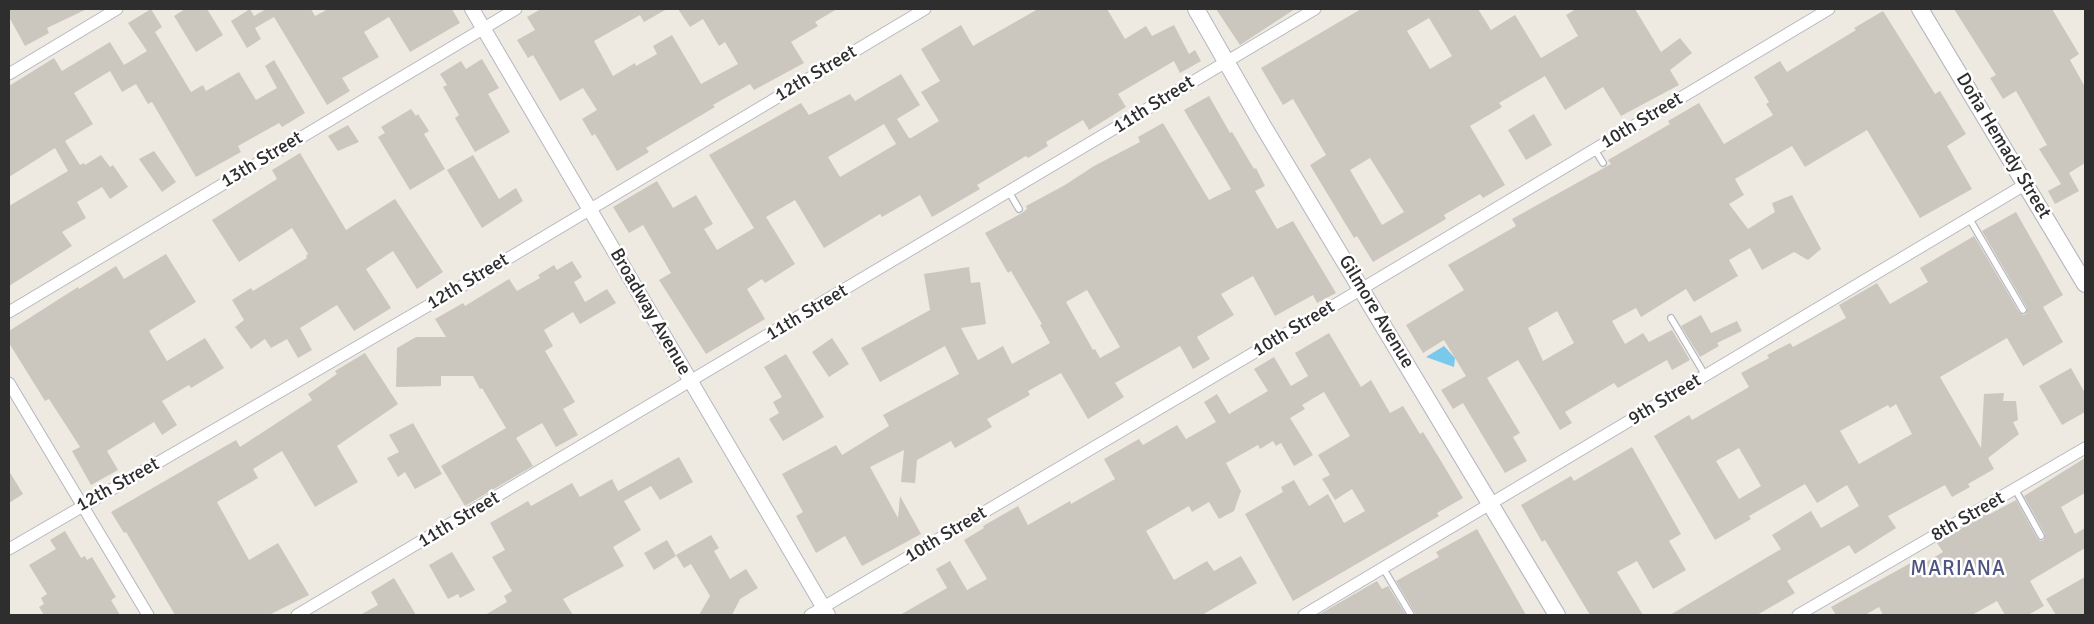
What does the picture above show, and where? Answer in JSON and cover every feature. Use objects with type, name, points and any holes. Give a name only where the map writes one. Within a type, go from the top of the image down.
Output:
[{"type":"main road","name":"Gilmore Avenue","points":[[1196,9],[1263,126],[1557,615]]},
{"type":"main road","name":"Doña Hemady Street","points":[[1920,9],[2085,284]]},
{"type":"street","points":[[9,74],[117,9]]},
{"type":"street","name":"Broadway Avenue","points":[[472,9],[826,611]]},
{"type":"street","name":"13th Street","points":[[9,312],[516,9]]},
{"type":"street","name":"12th Street","points":[[9,549],[394,326],[925,9]]},
{"type":"street","name":"11th Street","points":[[297,615],[1315,9]]},
{"type":"street","name":"10th Street","points":[[810,615],[826,611],[1829,9]]},
{"type":"street","name":"9th Street","points":[[1304,615],[2026,184]]},
{"type":"street","points":[[9,383],[148,615]]},
{"type":"street","name":"8th Street","points":[[1798,615],[2085,448]]},
{"type":"lane","points":[[1594,150],[1603,163]]},
{"type":"lane","points":[[1009,192],[1019,209]]},
{"type":"lane","points":[[1970,218],[2023,310]]},
{"type":"lane","points":[[1671,318],[1706,376]]},
{"type":"lane","points":[[2015,489],[2041,536]]},
{"type":"lane","points":[[1383,568],[1411,615]]},
{"type":"water","points":[[1444,346],[1455,358],[1454,367],[1426,357]]},
{"type":"building","points":[[9,9],[87,9],[47,28],[49,33],[25,46],[9,17]]},
{"type":"building","points":[[151,9],[162,27],[155,32],[191,92],[203,85],[206,91],[239,72],[256,100],[277,88],[265,66],[274,60],[305,113],[282,127],[279,123],[238,146],[241,152],[196,177],[152,102],[148,104],[136,84],[122,92],[110,71],[74,93],[93,124],[65,141],[80,165],[84,163],[85,165],[101,155],[110,167],[113,165],[128,187],[110,199],[102,187],[77,202],[86,218],[62,232],[72,246],[9,286],[9,206],[68,171],[55,148],[9,177],[9,86],[54,58],[62,71],[110,42],[124,65],[147,51],[128,23]]},
{"type":"building","points":[[185,9],[207,9],[223,35],[196,52],[174,16]]},
{"type":"building","points":[[250,9],[254,16],[266,9],[311,9],[315,16],[328,9],[452,9],[460,23],[410,52],[389,17],[364,32],[379,57],[342,78],[350,91],[327,105],[274,17],[255,28],[261,39],[247,48],[231,21]]},
{"type":"building","points":[[541,9],[667,9],[644,22],[640,15],[594,41],[613,76],[635,63],[636,66],[657,54],[653,46],[672,35],[701,84],[738,64],[725,42],[719,46],[703,19],[690,27],[678,9],[837,9],[815,22],[818,26],[791,42],[804,63],[754,90],[750,84],[713,105],[715,107],[646,148],[649,152],[617,171],[595,134],[592,136],[582,119],[597,110],[583,88],[560,101],[533,55],[528,58],[517,40],[535,30],[527,17]]},
{"type":"building","points":[[1038,9],[1107,9],[1125,39],[1146,26],[1152,36],[1174,25],[1189,54],[1195,50],[1201,61],[1180,73],[1174,61],[1118,94],[1126,107],[1089,130],[1083,120],[1046,142],[1048,146],[1028,158],[1026,156],[977,185],[980,189],[932,217],[920,195],[882,217],[880,214],[824,248],[795,200],[766,217],[795,264],[765,283],[762,279],[747,289],[765,319],[706,354],[659,280],[671,273],[643,225],[629,233],[613,207],[657,181],[673,208],[696,195],[713,224],[704,229],[717,250],[754,228],[709,155],[801,103],[809,115],[850,94],[855,101],[901,74],[920,105],[897,119],[909,138],[911,138],[939,121],[921,92],[940,81],[921,49],[961,25],[973,46]],"holes":[[[884,124],[896,144],[840,177],[828,157]]]},
{"type":"building","points":[[1216,9],[1295,9],[1240,45]]},
{"type":"building","points":[[1361,9],[1478,9],[1491,30],[1515,15],[1541,58],[1578,36],[1566,15],[1576,9],[1635,9],[1661,52],[1680,38],[1692,53],[1670,70],[1679,85],[1621,116],[1603,87],[1565,110],[1545,76],[1499,103],[1502,107],[1470,126],[1505,185],[1483,198],[1480,194],[1444,215],[1446,219],[1373,262],[1357,236],[1354,238],[1310,165],[1326,155],[1293,99],[1283,105],[1261,68]],"holes":[[[1429,18],[1452,56],[1430,69],[1407,31]],[[1370,158],[1404,212],[1382,225],[1350,170]]]},
{"type":"building","points":[[1954,9],[2052,9],[2079,54],[2070,60],[2085,87],[2085,163],[2069,173],[2079,191],[2055,204],[2048,191],[2061,184],[2039,149],[2047,145],[2016,91],[2003,99],[1990,78],[1996,75]]},
{"type":"building","points":[[1883,11],[1935,94],[1940,91],[1966,134],[1947,146],[1972,189],[1920,218],[1867,130],[1805,167],[1792,146],[1735,179],[1744,195],[1729,204],[1748,229],[1775,212],[1772,203],[1792,195],[1821,249],[1808,260],[1794,252],[1762,270],[1750,248],[1729,260],[1738,276],[1694,302],[1686,289],[1641,317],[1636,308],[1612,321],[1625,344],[1643,333],[1649,342],[1672,330],[1690,360],[1672,370],[1667,360],[1618,388],[1614,383],[1565,412],[1572,423],[1560,430],[1518,360],[1487,378],[1520,433],[1513,437],[1527,461],[1505,473],[1463,403],[1453,409],[1441,390],[1466,376],[1444,340],[1423,353],[1406,325],[1464,290],[1448,265],[1516,226],[1512,219],[1611,164],[1608,160],[1670,124],[1668,121],[1699,103],[1724,144],[1773,115],[1766,104],[1769,102],[1754,77],[1780,61],[1787,72],[1856,30],[1854,28]],"holes":[[[1557,311],[1574,343],[1543,361],[1528,328]]]},
{"type":"building","points":[[482,59],[499,88],[488,94],[510,132],[475,152],[455,118],[459,115],[443,87],[447,85],[440,74],[461,61],[466,69]]},
{"type":"building","points":[[1209,96],[1230,133],[1232,132],[1254,169],[1256,168],[1265,186],[1255,191],[1277,229],[1293,221],[1336,293],[1317,303],[1313,295],[1275,316],[1253,276],[1221,294],[1234,315],[1197,337],[1210,359],[1193,369],[1180,346],[1115,383],[1124,397],[1088,419],[1061,373],[1028,391],[1030,395],[987,419],[992,427],[955,448],[951,441],[917,460],[915,483],[901,482],[904,450],[870,467],[898,518],[900,496],[921,534],[862,566],[845,536],[816,553],[796,516],[803,512],[782,474],[836,445],[842,455],[889,426],[883,415],[959,374],[945,346],[880,382],[861,348],[930,310],[924,274],[969,267],[971,283],[980,282],[986,324],[961,328],[978,360],[1003,346],[1012,364],[1050,343],[1040,325],[1042,324],[1011,271],[1008,273],[985,233],[1022,213],[1027,209],[1026,206],[1065,185],[1094,166],[1140,142],[1138,137],[1163,123],[1209,200],[1231,189],[1184,110]],"holes":[[[1087,290],[1120,347],[1100,358],[1095,349],[1093,350],[1066,302]]]},
{"type":"building","points":[[411,109],[416,116],[418,114],[429,131],[424,134],[445,169],[410,190],[378,137],[385,133],[381,127]]},
{"type":"building","points":[[1534,114],[1552,145],[1526,160],[1508,130]]},
{"type":"building","points":[[348,125],[359,142],[338,151],[328,136]]},
{"type":"building","points":[[154,151],[176,182],[162,192],[139,159]]},
{"type":"building","points":[[300,153],[346,230],[395,199],[443,272],[417,289],[393,251],[366,269],[391,308],[354,331],[337,305],[300,328],[312,350],[298,358],[287,339],[271,348],[265,339],[251,349],[235,327],[244,320],[232,300],[251,288],[253,291],[307,258],[308,254],[292,228],[239,262],[212,220],[277,179],[272,170]]},
{"type":"building","points":[[473,155],[499,199],[516,188],[523,201],[482,228],[447,170]]},
{"type":"building","points":[[2016,212],[2063,295],[2043,307],[2063,342],[2023,366],[2007,338],[1940,377],[1981,448],[1984,394],[2004,393],[2003,401],[2016,401],[2018,420],[2013,422],[2019,434],[1988,458],[1994,469],[1968,484],[1970,487],[1952,497],[1945,485],[1888,516],[1896,528],[1855,554],[1849,545],[1787,581],[1795,593],[1757,615],[1670,615],[1781,549],[1772,535],[1811,511],[1821,528],[1859,506],[1847,485],[1817,503],[1805,484],[1749,516],[1751,519],[1715,540],[1654,436],[1689,415],[1692,420],[1749,387],[1741,373],[1769,358],[1767,355],[1790,343],[1793,347],[1846,318],[1839,305],[1877,283],[1890,304],[1928,282],[1920,268],[1974,236],[2019,312],[2023,315],[2026,314],[2027,308],[1982,231]],"holes":[[[1896,404],[1912,434],[1859,464],[1840,431],[1888,405],[1890,408]],[[1739,448],[1761,486],[1739,499],[1716,461]]]},
{"type":"building","points":[[166,254],[196,302],[149,331],[167,361],[205,338],[224,368],[191,388],[189,385],[162,401],[177,425],[162,435],[154,422],[107,451],[118,470],[91,485],[72,451],[80,447],[49,399],[45,401],[9,343],[9,331],[78,287],[79,289],[116,266],[124,279]]},
{"type":"building","points":[[572,261],[582,277],[574,282],[585,302],[607,289],[616,303],[580,324],[573,312],[544,330],[553,346],[545,351],[575,402],[563,409],[578,435],[556,447],[542,423],[516,438],[533,466],[465,506],[441,466],[506,428],[473,376],[441,376],[441,386],[396,387],[397,348],[416,337],[446,337],[435,319],[463,303],[465,306],[509,279],[517,291],[540,278],[538,275],[554,265],[557,270]]},
{"type":"building","points":[[1701,315],[1711,333],[1737,321],[1742,331],[1717,343],[1719,346],[1700,357],[1681,326]]},
{"type":"building","points":[[1329,333],[1361,387],[1371,380],[1390,413],[1403,406],[1420,434],[1423,432],[1441,461],[1463,498],[1437,513],[1439,516],[1293,601],[1245,514],[1283,492],[1281,487],[1294,480],[1309,506],[1328,494],[1344,523],[1365,511],[1352,489],[1335,500],[1322,479],[1330,475],[1318,455],[1350,436],[1324,392],[1302,405],[1305,409],[1290,418],[1313,455],[1294,466],[1281,443],[1276,446],[1273,441],[1260,449],[1258,445],[1226,463],[1241,491],[1234,511],[1219,519],[1209,502],[1192,512],[1189,506],[1146,531],[1174,580],[1207,561],[1214,571],[1241,556],[1257,583],[1202,615],[900,615],[947,588],[936,569],[950,561],[967,590],[987,579],[964,540],[984,528],[983,526],[1018,506],[1028,525],[1070,501],[1071,504],[1115,479],[1104,459],[1139,439],[1143,445],[1177,425],[1186,439],[1216,422],[1204,402],[1217,394],[1229,414],[1268,391],[1254,369],[1274,357],[1291,386],[1308,376],[1295,353]]},
{"type":"building","points":[[832,338],[849,364],[829,377],[812,352]]},
{"type":"building","points":[[365,353],[398,404],[337,446],[358,482],[315,507],[282,451],[253,469],[258,478],[217,502],[249,560],[278,543],[309,595],[269,615],[175,615],[126,532],[124,533],[111,512],[236,440],[240,447],[312,400],[308,394],[337,374],[335,371]]},
{"type":"building","points":[[786,354],[824,417],[783,441],[769,419],[779,413],[773,402],[782,397],[764,367]]},
{"type":"building","points":[[2071,368],[2085,393],[2085,412],[2062,425],[2039,386]]},
{"type":"building","points":[[413,423],[442,474],[415,489],[405,472],[398,477],[387,458],[399,452],[389,435]]},
{"type":"building","points":[[1632,447],[1681,534],[1669,541],[1686,570],[1653,589],[1637,561],[1617,572],[1643,615],[1590,615],[1545,540],[1542,542],[1521,505],[1571,476],[1574,481]]},
{"type":"building","points":[[679,457],[693,482],[660,500],[651,486],[624,501],[641,530],[613,547],[624,566],[563,599],[573,615],[485,615],[507,602],[504,596],[512,591],[492,557],[505,550],[490,523],[528,501],[531,506],[572,483],[580,497],[612,479],[618,491]]},
{"type":"building","points":[[2085,458],[2085,493],[2061,507],[2075,534],[2085,528],[2085,548],[2030,581],[2044,606],[2028,615],[2005,615],[1997,601],[1972,615],[1883,615],[1879,607],[1865,615],[1836,615],[1831,607],[1918,559],[1921,565],[1943,552],[1937,543],[1989,512],[1990,514],[2016,500],[2037,538],[2040,541],[2044,540],[2045,534],[2024,496]]},
{"type":"building","points":[[9,471],[23,494],[9,503]]},
{"type":"building","points":[[1477,529],[1526,615],[1416,615],[1396,581],[1439,557],[1436,552]]},
{"type":"building","points":[[65,531],[81,558],[85,556],[87,560],[92,557],[116,597],[111,600],[120,615],[44,615],[39,607],[44,604],[41,598],[47,594],[29,565],[56,549],[50,540]]},
{"type":"building","points":[[711,535],[719,548],[714,551],[730,579],[746,569],[758,588],[740,599],[732,615],[699,615],[710,596],[691,564],[684,568],[676,555]]},
{"type":"building","points":[[667,540],[676,556],[654,570],[644,553]]},
{"type":"building","points":[[452,552],[475,590],[460,598],[458,594],[448,599],[429,565]]},
{"type":"building","points":[[2085,577],[2085,615],[2056,615],[2046,599]]},
{"type":"building","points":[[394,578],[416,615],[360,615],[378,605],[371,592]]},
{"type":"building","points":[[1377,581],[1382,589],[1388,586],[1406,615],[1318,615]]},
{"type":"district","name":"MARIANA","points":[[1958,569]]}]
